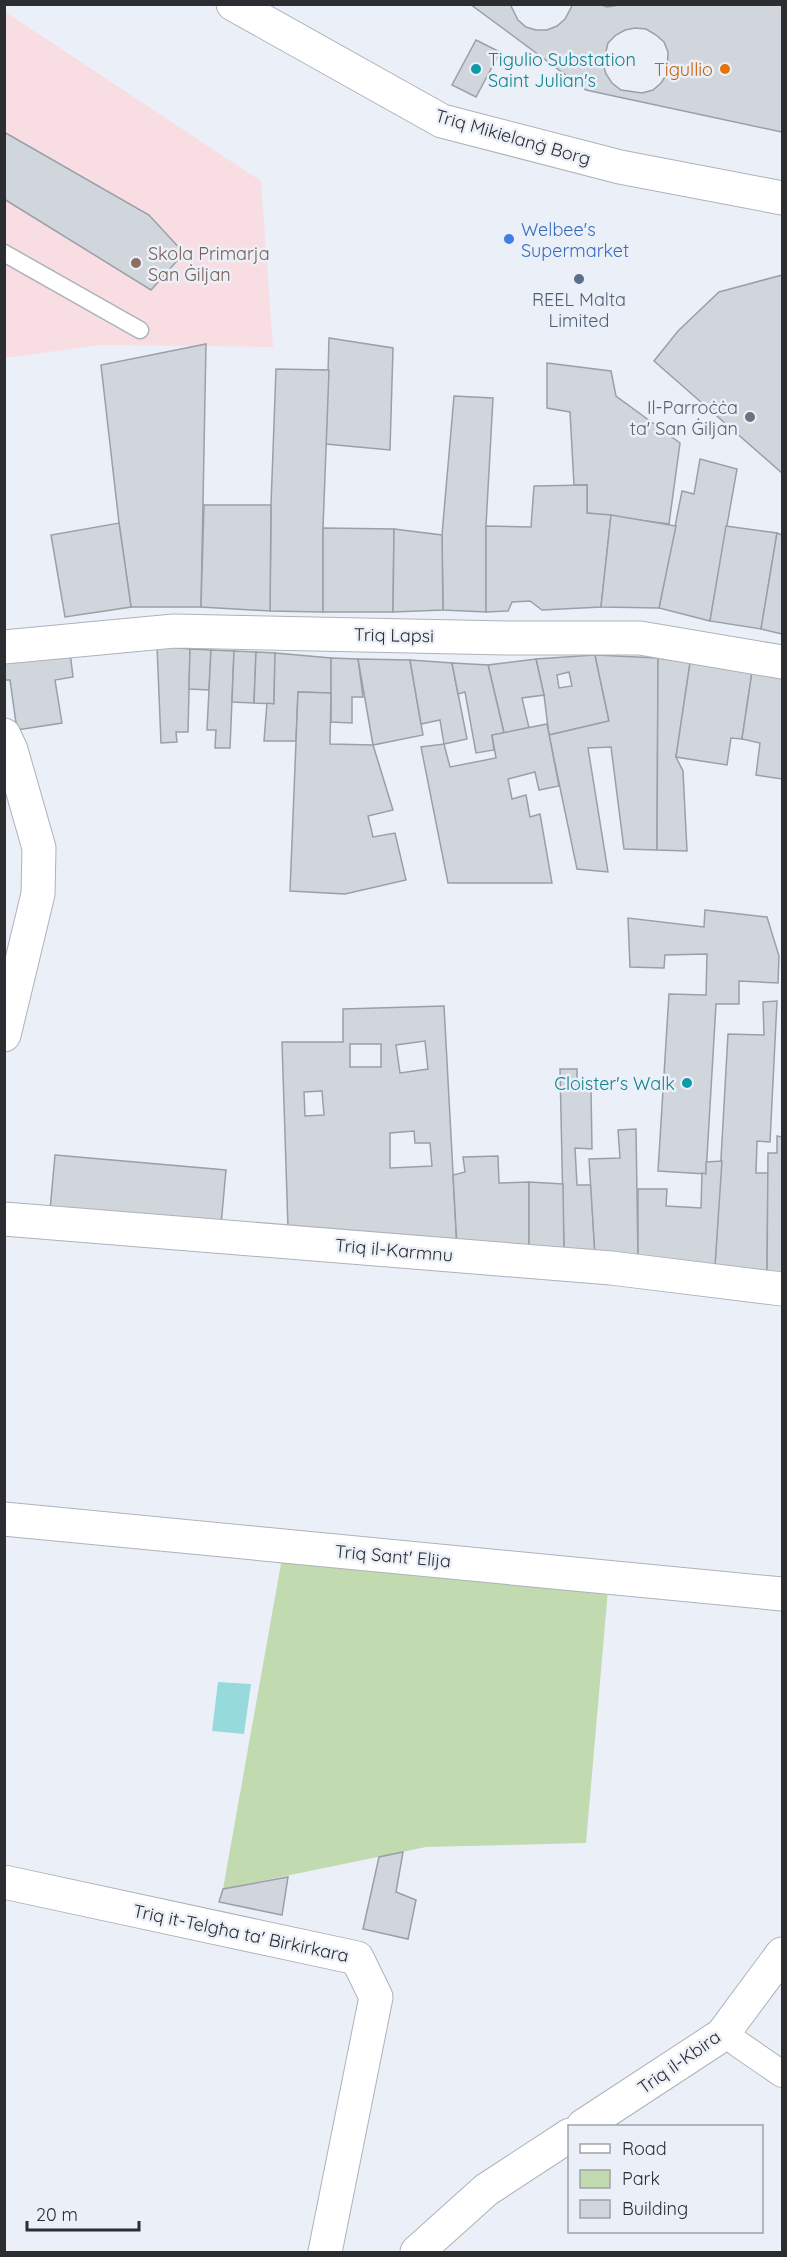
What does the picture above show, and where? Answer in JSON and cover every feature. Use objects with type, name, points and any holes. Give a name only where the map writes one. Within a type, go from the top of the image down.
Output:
[{"type":"street","name":"Triq Mikielanġ Borg","points":[[233,4],[442,121],[620,167],[783,198]]},
{"type":"street","name":"Triq Lapsi","points":[[6,645],[174,631],[494,638],[640,638],[783,662]]},
{"type":"street","points":[[4,735],[11,750],[39,848],[38,894],[4,1035]]},
{"type":"street","name":"Triq il-Karmnu","points":[[4,1219],[611,1268],[783,1289]]},
{"type":"street","name":"Triq Sant' Elija","points":[[4,1519],[783,1594]]},
{"type":"street","name":"Triq it-Telgħa ta' Birkirkara","points":[[4,1881],[357,1958],[376,1997],[325,2253]]},
{"type":"street","name":"Triq il-Kbira","points":[[586,2125],[729,2039],[783,1954]]},
{"type":"street","points":[[729,2039],[783,2074]]},
{"type":"street","points":[[417,2253],[486,2190],[568,2136]]},
{"type":"lane","points":[[4,253],[140,330]]},
{"type":"shaded area","name":"Skola Primarja San Ġiljan","points":[[4,11],[261,181],[273,347],[100,345],[5,358]]},
{"type":"green space","points":[[282,1558],[608,1590],[586,1843],[426,1847],[223,1889]]},
{"type":"water","points":[[218,1682],[251,1684],[244,1734],[212,1731]]},
{"type":"building","name":"Tigullio","points":[[470,4],[510,4],[518,20],[526,27],[547,30],[557,26],[565,19],[573,4],[599,4],[607,7],[625,4],[782,4],[782,132],[586,90]],"holes":[[[646,29],[664,42],[668,52],[667,74],[653,90],[642,93],[621,90],[612,83],[603,64],[608,43],[625,30]]]},
{"type":"building","name":"Tigulio Substation Saint Julian's","points":[[476,40],[500,52],[476,97],[452,85]]},
{"type":"building","points":[[4,132],[149,215],[184,253],[151,290],[4,199]]},
{"type":"building","name":"Il-Parroċċa ta' San Ġiljan","points":[[782,275],[782,473],[654,361],[678,331],[719,292]]},
{"type":"building","points":[[329,338],[393,348],[390,450],[326,444]]},
{"type":"building","points":[[206,344],[201,607],[131,607],[101,365]]},
{"type":"building","points":[[547,363],[611,371],[616,396],[680,443],[669,524],[587,513],[587,485],[574,485],[570,412],[547,408]]},
{"type":"building","points":[[276,369],[329,370],[323,528],[323,612],[270,611]]},
{"type":"building","points":[[454,396],[493,398],[486,526],[486,612],[443,610],[442,535]]},
{"type":"building","points":[[700,459],[737,469],[710,621],[659,608],[682,491],[694,494]]},
{"type":"building","points":[[587,485],[587,513],[611,515],[601,607],[542,610],[530,601],[512,602],[508,611],[486,612],[486,526],[531,527],[534,486]]},
{"type":"building","points":[[204,505],[271,505],[270,611],[201,607]]},
{"type":"building","points":[[611,515],[676,526],[659,608],[601,607]]},
{"type":"building","points":[[119,523],[131,607],[65,617],[51,535]]},
{"type":"building","points":[[726,526],[777,533],[761,629],[710,621]]},
{"type":"building","points":[[323,528],[394,529],[393,612],[323,612]]},
{"type":"building","points":[[394,529],[442,535],[443,610],[393,612]]},
{"type":"building","points":[[777,533],[782,535],[782,634],[761,629]]},
{"type":"building","points":[[157,646],[190,649],[188,732],[176,732],[177,742],[161,743]]},
{"type":"building","points":[[190,649],[211,650],[209,690],[189,689]]},
{"type":"building","points":[[211,650],[234,651],[230,748],[215,748],[216,730],[207,730]]},
{"type":"building","points":[[234,651],[256,652],[254,703],[232,702]]},
{"type":"building","points":[[70,652],[73,677],[55,680],[62,723],[17,730],[10,680],[4,680],[4,661]]},
{"type":"building","points":[[256,652],[275,653],[274,704],[254,703]]},
{"type":"building","points":[[275,653],[331,658],[331,693],[298,692],[296,741],[264,741],[267,703],[274,704]]},
{"type":"building","points":[[595,655],[609,721],[549,735],[544,695],[536,659]],"holes":[[[569,672],[572,686],[559,688],[557,675]]]},
{"type":"building","points":[[595,655],[658,658],[657,850],[624,849],[611,747],[588,748],[608,872],[577,869],[549,735],[609,721]]},
{"type":"building","points":[[331,658],[358,659],[363,697],[352,697],[352,723],[331,722]]},
{"type":"building","points":[[658,658],[690,663],[676,757],[683,771],[687,851],[657,850]]},
{"type":"building","points":[[358,659],[410,660],[423,735],[373,745]]},
{"type":"building","points":[[536,659],[544,695],[522,698],[529,728],[504,733],[488,665]]},
{"type":"building","points":[[410,660],[452,663],[467,739],[444,744],[440,720],[421,724]]},
{"type":"building","points":[[452,663],[488,665],[504,733],[492,735],[494,750],[476,753],[465,692],[458,694]]},
{"type":"building","points":[[690,663],[752,672],[742,739],[731,738],[727,765],[676,757]]},
{"type":"building","points":[[752,672],[782,679],[782,779],[756,775],[760,743],[742,739]]},
{"type":"building","points":[[298,692],[331,693],[330,744],[373,745],[393,810],[368,816],[373,837],[395,833],[406,880],[345,894],[290,891]]},
{"type":"building","points":[[547,724],[559,786],[539,790],[535,772],[508,779],[512,799],[526,795],[530,817],[540,814],[552,883],[448,883],[421,747],[444,744],[450,767],[496,758],[492,735]]},
{"type":"building","name":"Cloister's Walk","points":[[705,910],[767,917],[779,956],[778,983],[739,981],[739,1004],[716,1004],[706,1174],[658,1171],[669,994],[706,995],[707,954],[665,955],[664,968],[630,967],[628,918],[704,927]]},
{"type":"building","points":[[777,1001],[770,1142],[757,1141],[756,1173],[768,1173],[767,1274],[715,1266],[728,1034],[764,1035],[763,1002]]},
{"type":"building","points":[[444,1006],[457,1247],[288,1228],[282,1042],[343,1042],[343,1009]],"holes":[[[425,1041],[428,1069],[400,1073],[396,1045]],[[350,1044],[381,1044],[381,1067],[350,1067]],[[322,1091],[324,1115],[305,1116],[304,1092]],[[414,1131],[415,1143],[430,1143],[432,1166],[390,1168],[390,1133]]]},
{"type":"building","points":[[560,1069],[577,1069],[577,1089],[591,1090],[592,1149],[575,1148],[577,1185],[591,1185],[595,1255],[564,1253]]},
{"type":"building","points":[[636,1129],[638,1260],[595,1255],[589,1159],[620,1158],[618,1130]]},
{"type":"building","points":[[777,1136],[782,1137],[782,1276],[767,1274],[768,1153],[777,1153]]},
{"type":"building","points":[[55,1155],[226,1170],[221,1225],[50,1210]]},
{"type":"building","points":[[498,1156],[499,1183],[529,1182],[529,1251],[457,1247],[453,1175],[465,1172],[463,1157]]},
{"type":"building","points":[[722,1161],[715,1266],[638,1260],[638,1189],[667,1189],[666,1206],[701,1208],[702,1173],[706,1174],[706,1162]]},
{"type":"building","points":[[529,1182],[563,1184],[564,1253],[529,1251]]},
{"type":"building","points":[[403,1852],[396,1892],[416,1900],[408,1939],[363,1929],[379,1857]]},
{"type":"building","points":[[288,1877],[282,1915],[219,1902],[223,1889]]},
{"type":"place","name":"Tigulio Substation Saint Julian's","points":[[476,69]]},
{"type":"place","name":"Tigullio","points":[[725,69]]},
{"type":"place","name":"Welbee's Supermarket","points":[[509,239]]},
{"type":"place","name":"Skola Primarja San Ġiljan","points":[[136,263]]},
{"type":"place","name":"REEL Malta Limited","points":[[579,279]]},
{"type":"place","name":"Il-Parroċċa ta' San Ġiljan","points":[[750,417]]},
{"type":"place","name":"Cloister's Walk","points":[[687,1083]]}]
